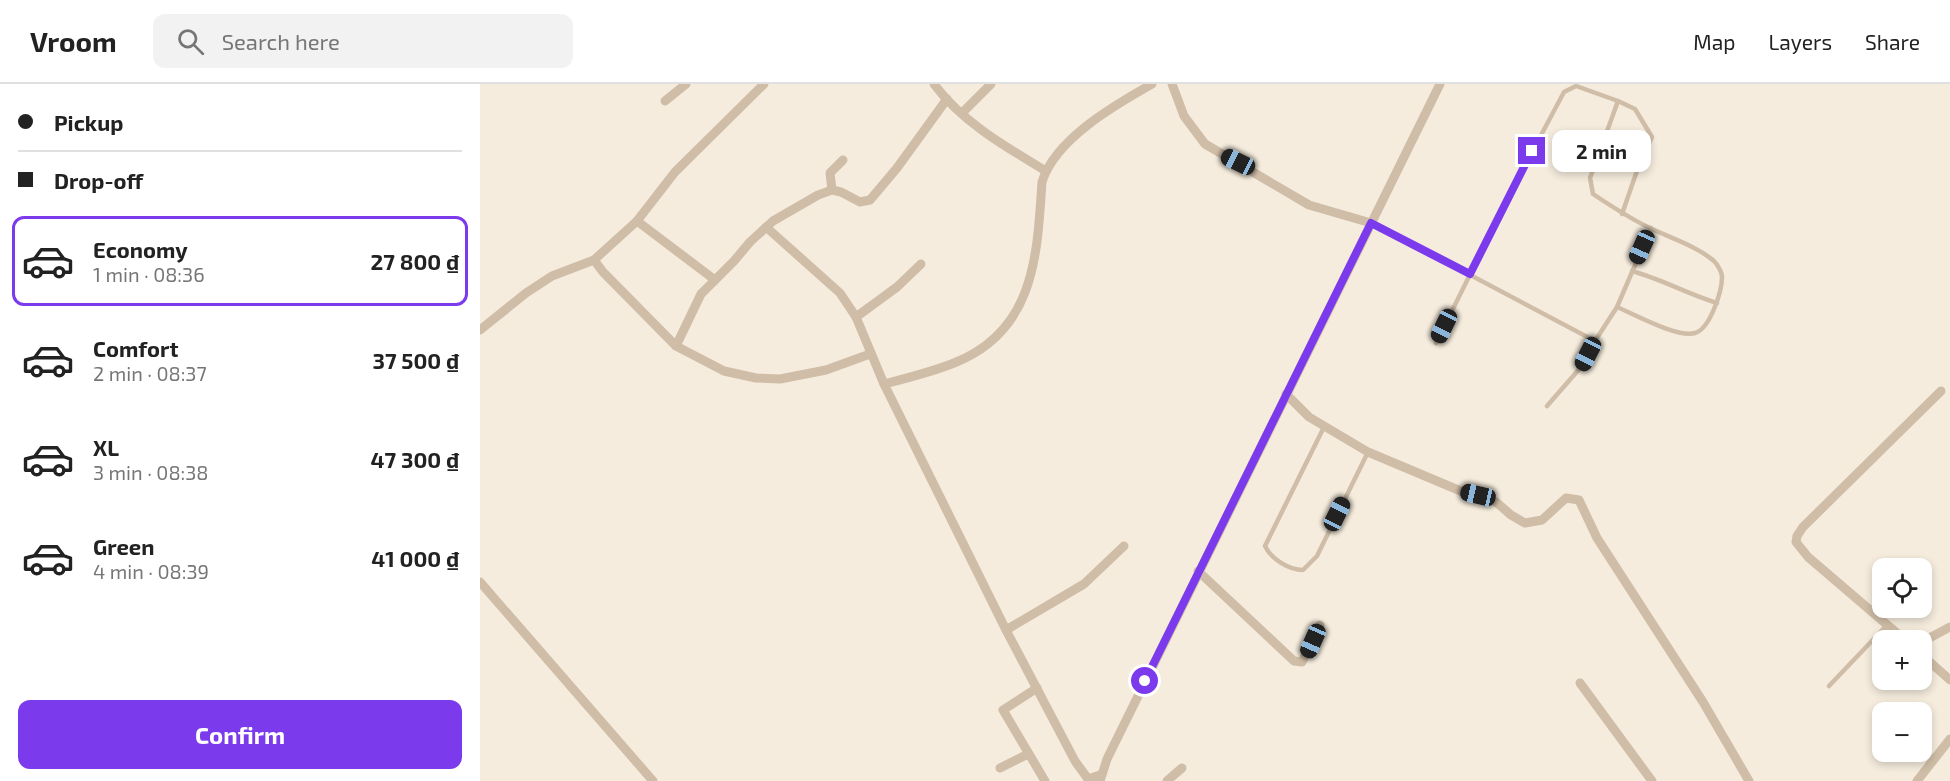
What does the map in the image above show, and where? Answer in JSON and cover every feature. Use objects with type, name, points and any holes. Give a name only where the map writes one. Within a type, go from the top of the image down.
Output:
[{"type":"street","points":[[665,101],[686,84]]},
{"type":"street","points":[[480,330],[552,276],[594,260],[637,221],[675,172],[764,84]]},
{"type":"street","points":[[934,84],[962,113],[1006,147],[1046,171]]},
{"type":"street","points":[[962,113],[990,84]]},
{"type":"street","points":[[884,384],[954,363],[989,343],[1016,312],[1028,286],[1036,260],[1042,182],[1046,171],[1066,145],[1088,125],[1152,84]]},
{"type":"street","points":[[1172,84],[1184,116],[1205,144],[1309,205],[1371,223]]},
{"type":"street","points":[[766,227],[840,293],[856,317],[884,384],[1006,630],[1082,772],[1088,779],[1100,778],[1198,571],[1440,84]]},
{"type":"street","points":[[676,346],[700,294],[773,220],[832,190],[860,202],[870,200],[897,168],[947,99]]},
{"type":"street","points":[[832,190],[830,172],[843,160]]},
{"type":"street","points":[[637,221],[715,280]]},
{"type":"street","points":[[594,260],[676,346],[724,371],[756,378],[780,379],[826,370],[870,354]]},
{"type":"street","points":[[856,317],[897,287],[921,264]]},
{"type":"street","points":[[1893,630],[1808,557],[1796,542],[1803,527],[1941,391]]},
{"type":"street","points":[[1286,394],[1324,428],[1368,452],[1463,492],[1496,502],[1525,524],[1542,520],[1566,498],[1579,500],[1597,538],[1703,702],[1749,781]]},
{"type":"street","points":[[1006,630],[1084,584],[1124,546]]},
{"type":"street","points":[[1198,571],[1294,662],[1302,662],[1306,657],[1320,625]]},
{"type":"street","points":[[480,582],[653,781]]},
{"type":"street","points":[[1932,637],[1950,627]]},
{"type":"street","points":[[1932,664],[1950,680]]},
{"type":"street","points":[[1580,683],[1652,781]]},
{"type":"street","points":[[1037,688],[1003,710],[1045,781]]},
{"type":"street","points":[[1917,781],[1950,739]]},
{"type":"street","points":[[1000,768],[1028,754]]},
{"type":"street","points":[[1167,781],[1182,768]]},
{"type":"lane","points":[[1436,343],[1560,99],[1564,92],[1576,86],[1635,109],[1652,137],[1639,165],[1622,214]]},
{"type":"lane","points":[[1560,99],[1566,97]]},
{"type":"lane","points":[[1617,101],[1590,177],[1593,194],[1622,214],[1676,238],[1715,262],[1722,275],[1717,303],[1702,329],[1694,334],[1676,332],[1617,307]]},
{"type":"lane","points":[[1371,223],[1595,340]]},
{"type":"lane","points":[[1547,406],[1581,367],[1595,340],[1617,307],[1651,228]]},
{"type":"lane","points":[[1632,271],[1658,278],[1697,297],[1717,303]]},
{"type":"lane","points":[[1324,428],[1265,546],[1272,557],[1289,567],[1303,570],[1317,556],[1368,452]]},
{"type":"lane","points":[[1829,686],[1887,625]]},
{"type":"route","points":[[1145,681],[1371,223],[1470,274],[1532,151]]}]
